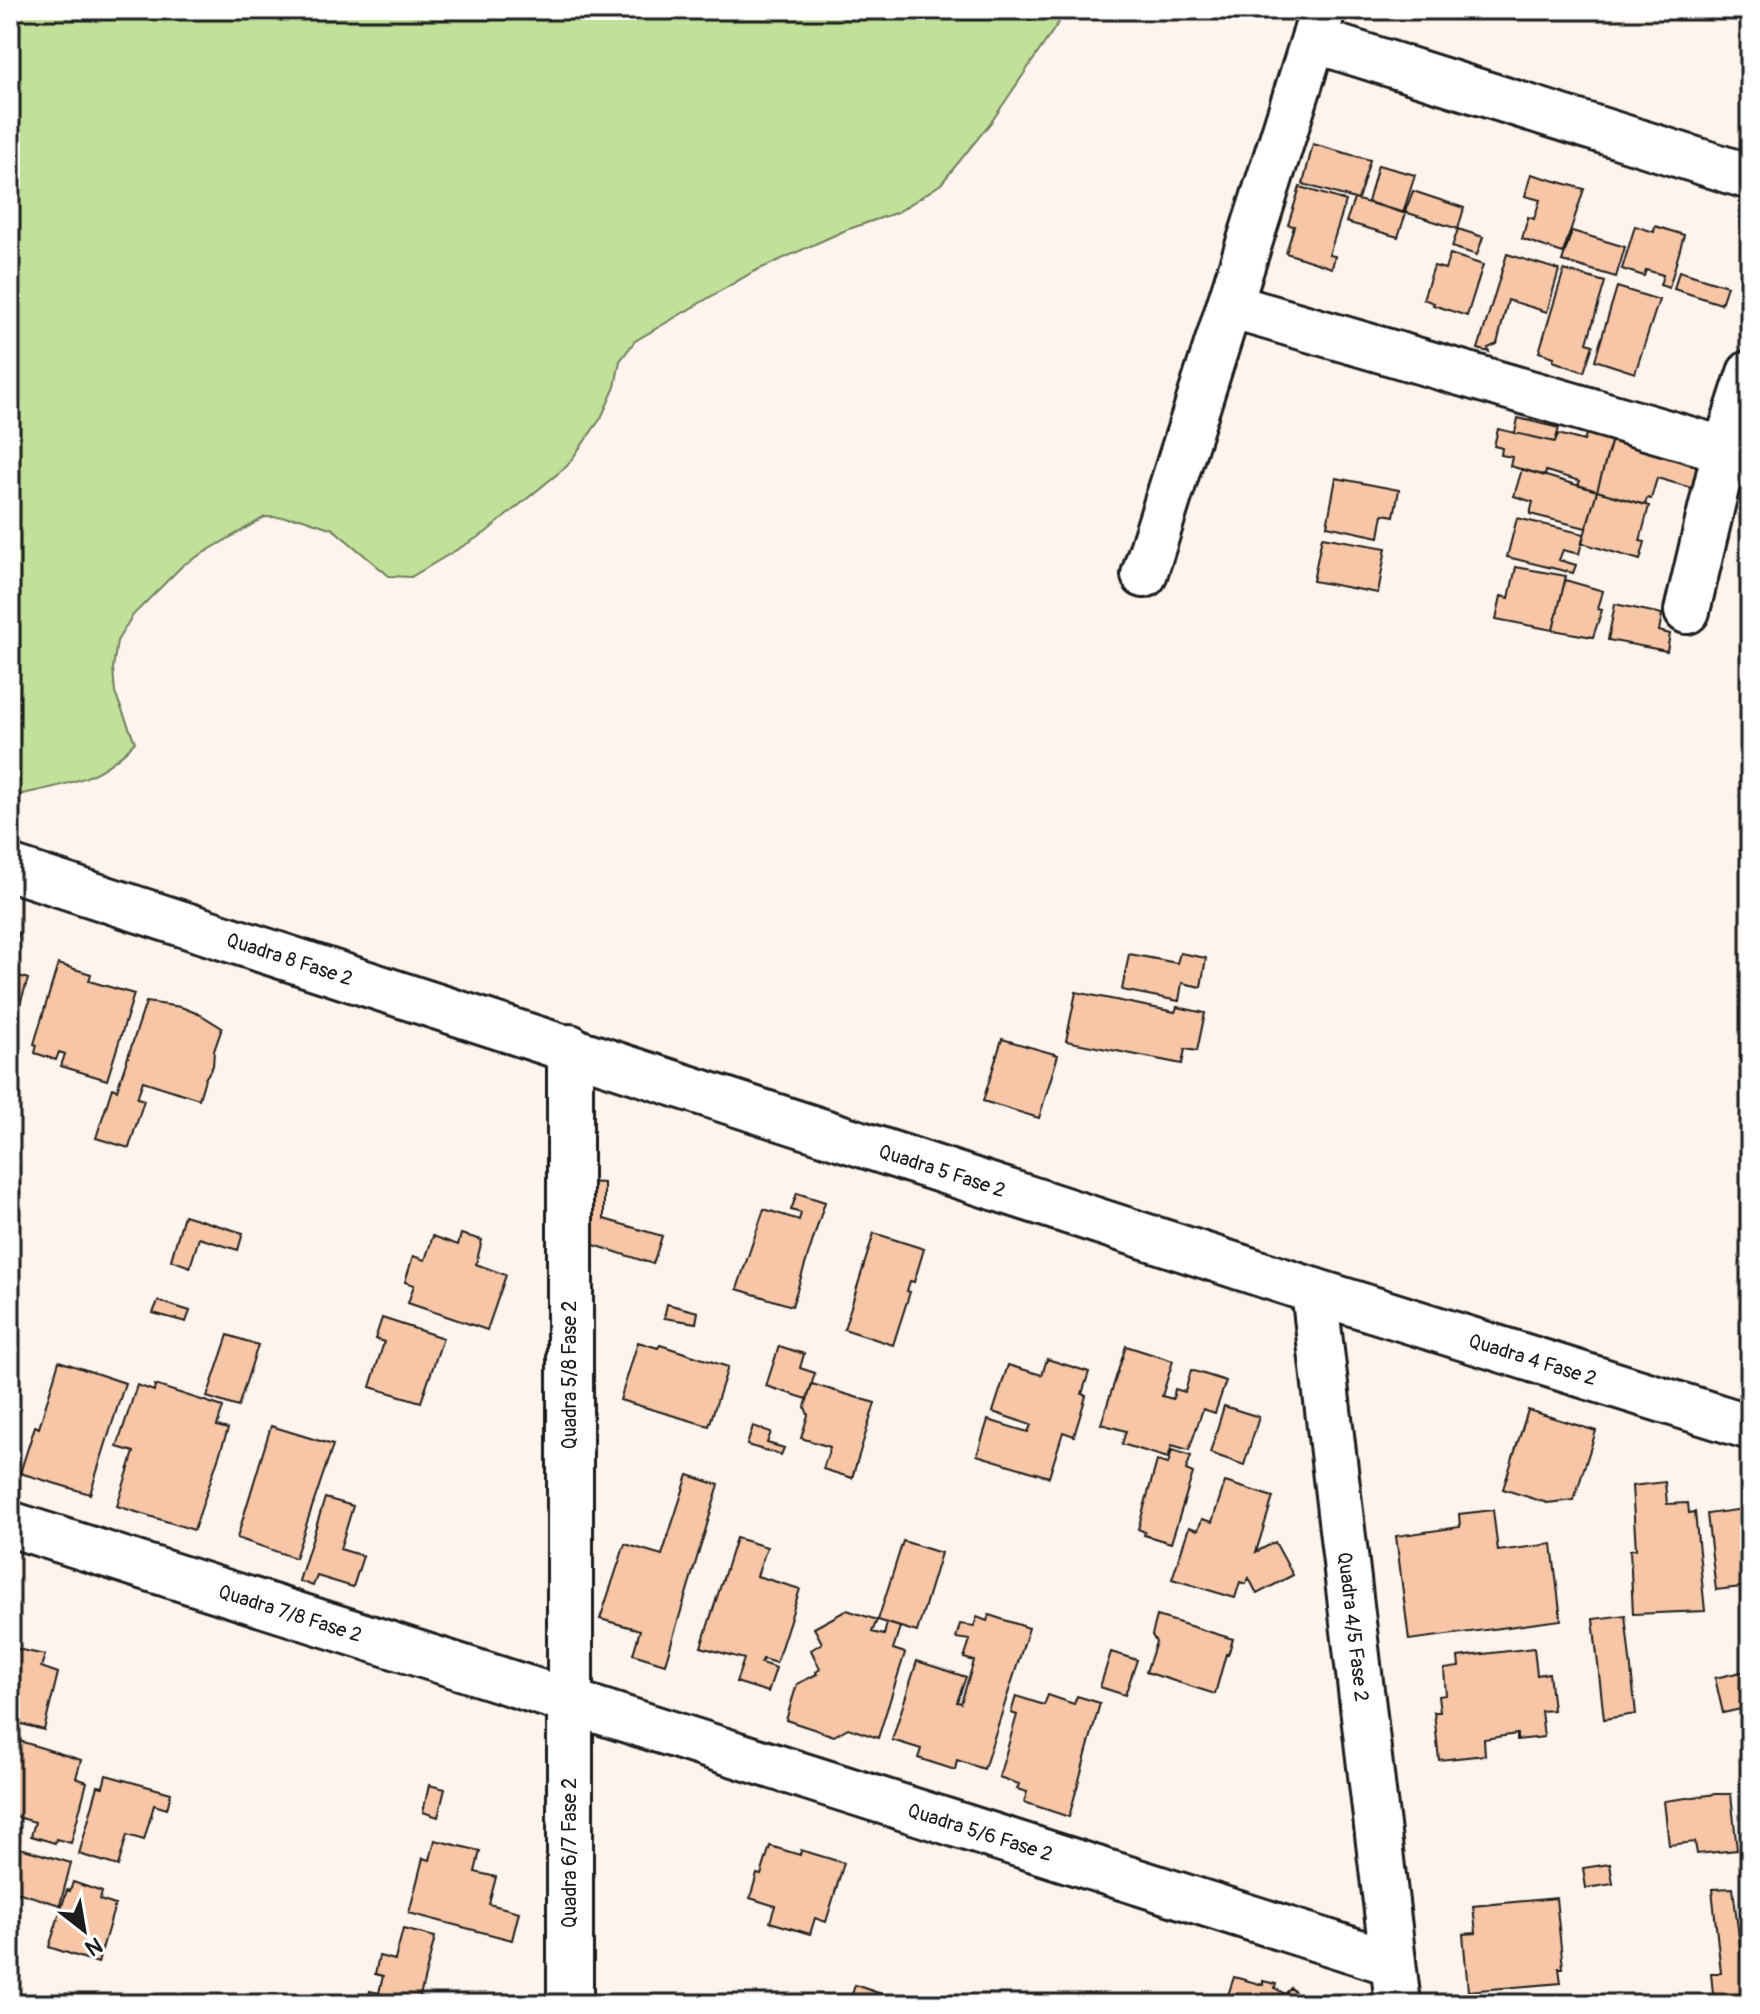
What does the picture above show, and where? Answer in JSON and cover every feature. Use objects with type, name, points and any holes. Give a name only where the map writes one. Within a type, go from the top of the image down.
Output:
[{"type":"street","points":[[1144,575],[1319,25],[1750,177]]},
{"type":"street","points":[[1230,306],[1738,454]]},
{"type":"street","points":[[1687,611],[1738,454],[1750,373]]},
{"type":"street","name":"Quadra 8 Fase 2","points":[[10,868],[570,1047]]},
{"type":"street","name":"Quadra 5 Fase 2","points":[[570,1047],[1314,1291]]},
{"type":"street","name":"Quadra 5/8 Fase 2","points":[[569,1702],[570,1047]]},
{"type":"street","name":"Quadra 4 Fase 2","points":[[1314,1291],[1750,1427]]},
{"type":"street","name":"Quadra 4/5 Fase 2","points":[[1314,1291],[1396,1984]]},
{"type":"street","name":"Quadra 7/8 Fase 2","points":[[10,1524],[569,1702]]},
{"type":"street","name":"Quadra 5/6 Fase 2","points":[[569,1702],[1396,1984]]},
{"type":"street","name":"Quadra 6/7 Fase 2","points":[[569,1702],[570,2004]]},
{"type":"green space","points":[[10,10],[1067,10],[992,121],[941,184],[898,212],[846,230],[753,272],[635,341],[620,361],[615,387],[601,418],[567,466],[485,533],[411,577],[389,576],[333,529],[300,518],[265,517],[183,565],[133,615],[117,641],[113,668],[115,693],[135,742],[121,756],[92,774],[63,785],[10,797]]},
{"type":"building","points":[[1313,144],[1370,160],[1358,200],[1303,184]]},
{"type":"building","points":[[1378,165],[1415,175],[1403,213],[1368,202]]},
{"type":"building","points":[[1531,174],[1584,189],[1563,253],[1522,239],[1528,217],[1534,219],[1540,200],[1525,196]]},
{"type":"building","points":[[1300,187],[1346,201],[1329,255],[1335,256],[1332,268],[1286,253],[1294,226],[1288,225]]},
{"type":"building","points":[[1413,191],[1464,208],[1458,229],[1405,212]]},
{"type":"building","points":[[1354,199],[1406,213],[1398,237],[1346,222]]},
{"type":"building","points":[[1635,226],[1654,232],[1655,226],[1684,235],[1669,288],[1660,285],[1663,275],[1646,270],[1644,276],[1622,269]]},
{"type":"building","points":[[1458,229],[1483,237],[1477,255],[1452,247]]},
{"type":"building","points":[[1572,231],[1625,247],[1616,277],[1562,261]]},
{"type":"building","points":[[1450,254],[1483,265],[1467,316],[1423,299],[1434,266],[1445,269]]},
{"type":"building","points":[[1507,254],[1559,270],[1547,312],[1508,300],[1497,344],[1488,348],[1489,352],[1478,349]]},
{"type":"building","points":[[1564,270],[1605,282],[1587,343],[1593,345],[1584,372],[1553,361],[1554,357],[1539,352]]},
{"type":"building","points":[[1679,271],[1727,286],[1721,304],[1674,289]]},
{"type":"building","points":[[1617,287],[1659,300],[1635,373],[1595,360]]},
{"type":"building","points":[[1518,418],[1559,428],[1555,442],[1515,433]]},
{"type":"building","points":[[1588,428],[1613,435],[1597,491],[1578,485],[1580,481],[1546,471],[1545,476],[1510,466],[1512,457],[1501,455],[1502,448],[1494,446],[1498,429],[1555,442],[1558,434],[1584,441]]},
{"type":"building","points":[[1613,436],[1626,440],[1624,445],[1663,456],[1665,452],[1718,467],[1709,493],[1657,478],[1651,499],[1647,498],[1645,505],[1597,491]]},
{"type":"building","points":[[1522,469],[1597,491],[1586,528],[1530,514],[1533,502],[1514,496]]},
{"type":"building","points":[[1336,478],[1399,490],[1394,516],[1383,514],[1379,537],[1327,526]]},
{"type":"building","points":[[1597,491],[1649,506],[1640,541],[1645,542],[1640,560],[1582,543]]},
{"type":"building","points":[[1517,518],[1584,534],[1579,554],[1563,550],[1559,560],[1576,565],[1573,573],[1507,557]]},
{"type":"building","points":[[1322,537],[1386,548],[1378,593],[1313,581]]},
{"type":"building","points":[[1516,567],[1566,576],[1553,630],[1496,619],[1501,596],[1509,598]]},
{"type":"building","points":[[1565,580],[1603,591],[1598,609],[1602,610],[1593,637],[1553,630]]},
{"type":"building","points":[[1615,604],[1662,614],[1659,631],[1670,634],[1667,651],[1608,640]]},
{"type":"building","points":[[10,930],[19,933],[12,954],[10,954]]},
{"type":"building","points":[[1180,953],[1206,958],[1201,987],[1182,983],[1179,1001],[1122,990],[1129,954],[1177,963]]},
{"type":"building","points":[[58,964],[91,974],[89,981],[134,994],[107,1080],[61,1066],[65,1054],[59,1052],[56,1060],[35,1053],[37,1045],[34,1044]]},
{"type":"building","points":[[10,973],[28,979],[10,1035]]},
{"type":"building","points":[[1076,992],[1175,1012],[1177,1007],[1205,1013],[1197,1051],[1185,1049],[1182,1064],[1066,1041]]},
{"type":"building","points":[[146,1002],[181,1007],[222,1028],[214,1051],[213,1066],[199,1099],[143,1081],[137,1098],[144,1100],[129,1148],[96,1138],[112,1088],[117,1090]]},
{"type":"building","points":[[1002,1039],[1058,1055],[1039,1118],[983,1101]]},
{"type":"building","points":[[586,1182],[604,1183],[604,1219],[662,1236],[653,1264],[585,1242]]},
{"type":"building","points":[[797,1193],[825,1202],[792,1306],[737,1289],[764,1209],[799,1220],[801,1213],[791,1210]]},
{"type":"building","points":[[184,1215],[243,1233],[238,1250],[199,1238],[190,1267],[171,1260]]},
{"type":"building","points":[[874,1233],[924,1249],[914,1282],[910,1281],[907,1291],[910,1292],[893,1345],[844,1329]]},
{"type":"building","points":[[461,1234],[482,1240],[476,1264],[506,1275],[487,1330],[408,1303],[414,1285],[405,1282],[413,1256],[425,1260],[433,1236],[458,1245]]},
{"type":"building","points":[[158,1301],[190,1311],[186,1322],[153,1313]]},
{"type":"building","points":[[667,1304],[698,1312],[696,1323],[664,1318]]},
{"type":"building","points":[[382,1318],[443,1338],[421,1402],[370,1387],[384,1342],[375,1339]]},
{"type":"building","points":[[228,1335],[258,1345],[238,1407],[207,1397]]},
{"type":"building","points":[[638,1342],[658,1348],[660,1345],[728,1367],[709,1426],[620,1400]]},
{"type":"building","points":[[779,1346],[804,1354],[800,1368],[815,1373],[807,1399],[766,1386]]},
{"type":"building","points":[[1126,1346],[1173,1361],[1162,1396],[1173,1399],[1175,1389],[1185,1392],[1191,1370],[1226,1381],[1215,1413],[1203,1409],[1189,1450],[1172,1445],[1168,1458],[1122,1444],[1126,1431],[1101,1424]]},
{"type":"building","points":[[1047,1359],[1089,1372],[1082,1394],[1086,1396],[1074,1436],[1063,1432],[1049,1477],[977,1455],[988,1420],[1028,1432],[1031,1425],[993,1412],[1008,1365],[1042,1375]]},
{"type":"building","points":[[59,1361],[125,1383],[90,1494],[20,1473],[35,1426],[39,1428]]},
{"type":"building","points":[[812,1384],[875,1403],[852,1478],[823,1469],[830,1447],[801,1438]]},
{"type":"building","points":[[137,1385],[154,1391],[155,1385],[223,1407],[217,1426],[228,1429],[194,1530],[117,1506],[134,1452],[117,1447]]},
{"type":"building","points":[[1224,1406],[1259,1417],[1244,1465],[1210,1453]]},
{"type":"building","points":[[1528,1410],[1596,1431],[1574,1500],[1547,1503],[1503,1489]]},
{"type":"building","points":[[271,1426],[333,1445],[295,1558],[237,1538]]},
{"type":"building","points":[[753,1426],[771,1432],[767,1443],[784,1448],[781,1455],[747,1445]]},
{"type":"building","points":[[1172,1450],[1191,1456],[1186,1470],[1193,1473],[1171,1543],[1144,1535],[1145,1532],[1138,1529],[1157,1461],[1168,1464]]},
{"type":"building","points":[[688,1475],[719,1485],[665,1664],[633,1654],[640,1630],[600,1619],[625,1544],[662,1555]]},
{"type":"building","points":[[1225,1482],[1273,1497],[1256,1552],[1275,1542],[1293,1575],[1257,1594],[1249,1578],[1246,1584],[1240,1582],[1235,1598],[1172,1579],[1189,1527],[1198,1530],[1202,1519],[1212,1522]]},
{"type":"building","points":[[1665,1482],[1667,1504],[1688,1503],[1689,1513],[1695,1512],[1705,1611],[1633,1614],[1630,1550],[1636,1549],[1632,1486]]},
{"type":"building","points":[[1750,1492],[1750,1586],[1716,1590],[1707,1514],[1744,1509],[1741,1493]]},
{"type":"building","points":[[325,1498],[353,1506],[340,1549],[363,1556],[353,1587],[317,1576],[313,1586],[299,1581]]},
{"type":"building","points":[[1493,1510],[1498,1551],[1552,1544],[1561,1620],[1409,1640],[1396,1536],[1460,1527],[1459,1514]]},
{"type":"building","points":[[736,1538],[767,1547],[757,1576],[800,1589],[776,1663],[763,1659],[761,1663],[776,1668],[768,1692],[736,1682],[744,1659],[701,1647]]},
{"type":"building","points":[[903,1541],[941,1553],[917,1632],[878,1620]]},
{"type":"building","points":[[847,1610],[877,1620],[872,1632],[884,1635],[887,1623],[900,1627],[893,1649],[905,1653],[878,1738],[848,1728],[834,1736],[786,1720],[797,1684],[817,1674],[820,1669],[811,1650],[822,1643],[814,1628]]},
{"type":"building","points":[[989,1615],[1029,1628],[984,1769],[957,1760],[955,1770],[918,1758],[921,1749],[892,1740],[917,1661],[966,1677],[957,1702],[961,1703],[974,1661],[964,1658],[970,1640],[956,1638],[960,1624],[974,1626],[977,1617],[987,1621]]},
{"type":"building","points":[[1625,1615],[1636,1714],[1604,1719],[1593,1619]]},
{"type":"building","points":[[1157,1616],[1233,1639],[1215,1694],[1146,1672],[1156,1642],[1152,1635]]},
{"type":"building","points":[[1534,1648],[1537,1675],[1549,1673],[1553,1710],[1541,1711],[1544,1737],[1517,1740],[1517,1734],[1484,1739],[1485,1755],[1439,1760],[1434,1712],[1440,1712],[1438,1696],[1446,1695],[1444,1669],[1459,1667],[1458,1657]]},
{"type":"building","points":[[17,1649],[45,1655],[41,1667],[58,1673],[44,1730],[10,1721],[10,1671]]},
{"type":"building","points":[[1111,1652],[1137,1660],[1125,1695],[1100,1687]]},
{"type":"building","points":[[1750,1670],[1750,1707],[1723,1713],[1715,1678]]},
{"type":"building","points":[[1048,1695],[1074,1704],[1077,1696],[1100,1703],[1069,1817],[1024,1802],[1027,1792],[1017,1789],[1019,1784],[999,1777],[1017,1715],[1011,1713],[1016,1696],[1044,1705]]},
{"type":"building","points":[[10,1738],[81,1760],[76,1778],[87,1782],[71,1843],[56,1839],[55,1843],[31,1836],[35,1822],[10,1815]]},
{"type":"building","points":[[106,1775],[171,1793],[167,1809],[154,1805],[144,1840],[127,1835],[118,1866],[79,1854],[98,1786],[103,1787]]},
{"type":"building","points":[[429,1785],[445,1789],[438,1817],[423,1812]]},
{"type":"building","points":[[1731,1794],[1737,1850],[1697,1854],[1695,1842],[1669,1845],[1664,1801]]},
{"type":"building","points":[[435,1840],[480,1851],[475,1872],[496,1877],[489,1904],[519,1912],[512,1940],[409,1913],[423,1858],[430,1860]]},
{"type":"building","points":[[10,1845],[71,1863],[60,1905],[10,1890]]},
{"type":"building","points":[[770,1846],[800,1855],[801,1850],[844,1863],[826,1922],[815,1918],[810,1934],[770,1922],[775,1906],[750,1898]]},
{"type":"building","points":[[1610,1864],[1613,1884],[1586,1888],[1583,1868]]},
{"type":"building","points":[[73,1882],[102,1892],[100,1900],[115,1905],[98,1963],[49,1947],[67,1890],[70,1891]]},
{"type":"building","points":[[1733,1888],[1747,2004],[1714,2004],[1711,1973],[1721,1973],[1712,1889]]},
{"type":"building","points":[[1556,1898],[1563,1968],[1559,1968],[1561,1983],[1468,1991],[1463,1934],[1476,1933],[1473,1906]]},
{"type":"building","points":[[403,1929],[435,1937],[418,2004],[367,2004],[370,1991],[379,1993],[383,1976],[375,1974],[379,1956],[395,1960]]},
{"type":"building","points":[[1234,1977],[1263,1985],[1263,1981],[1276,1984],[1275,1988],[1285,1994],[1291,1988],[1306,2004],[1225,2004]]},
{"type":"building","points":[[855,1985],[911,2004],[849,2004]]}]
